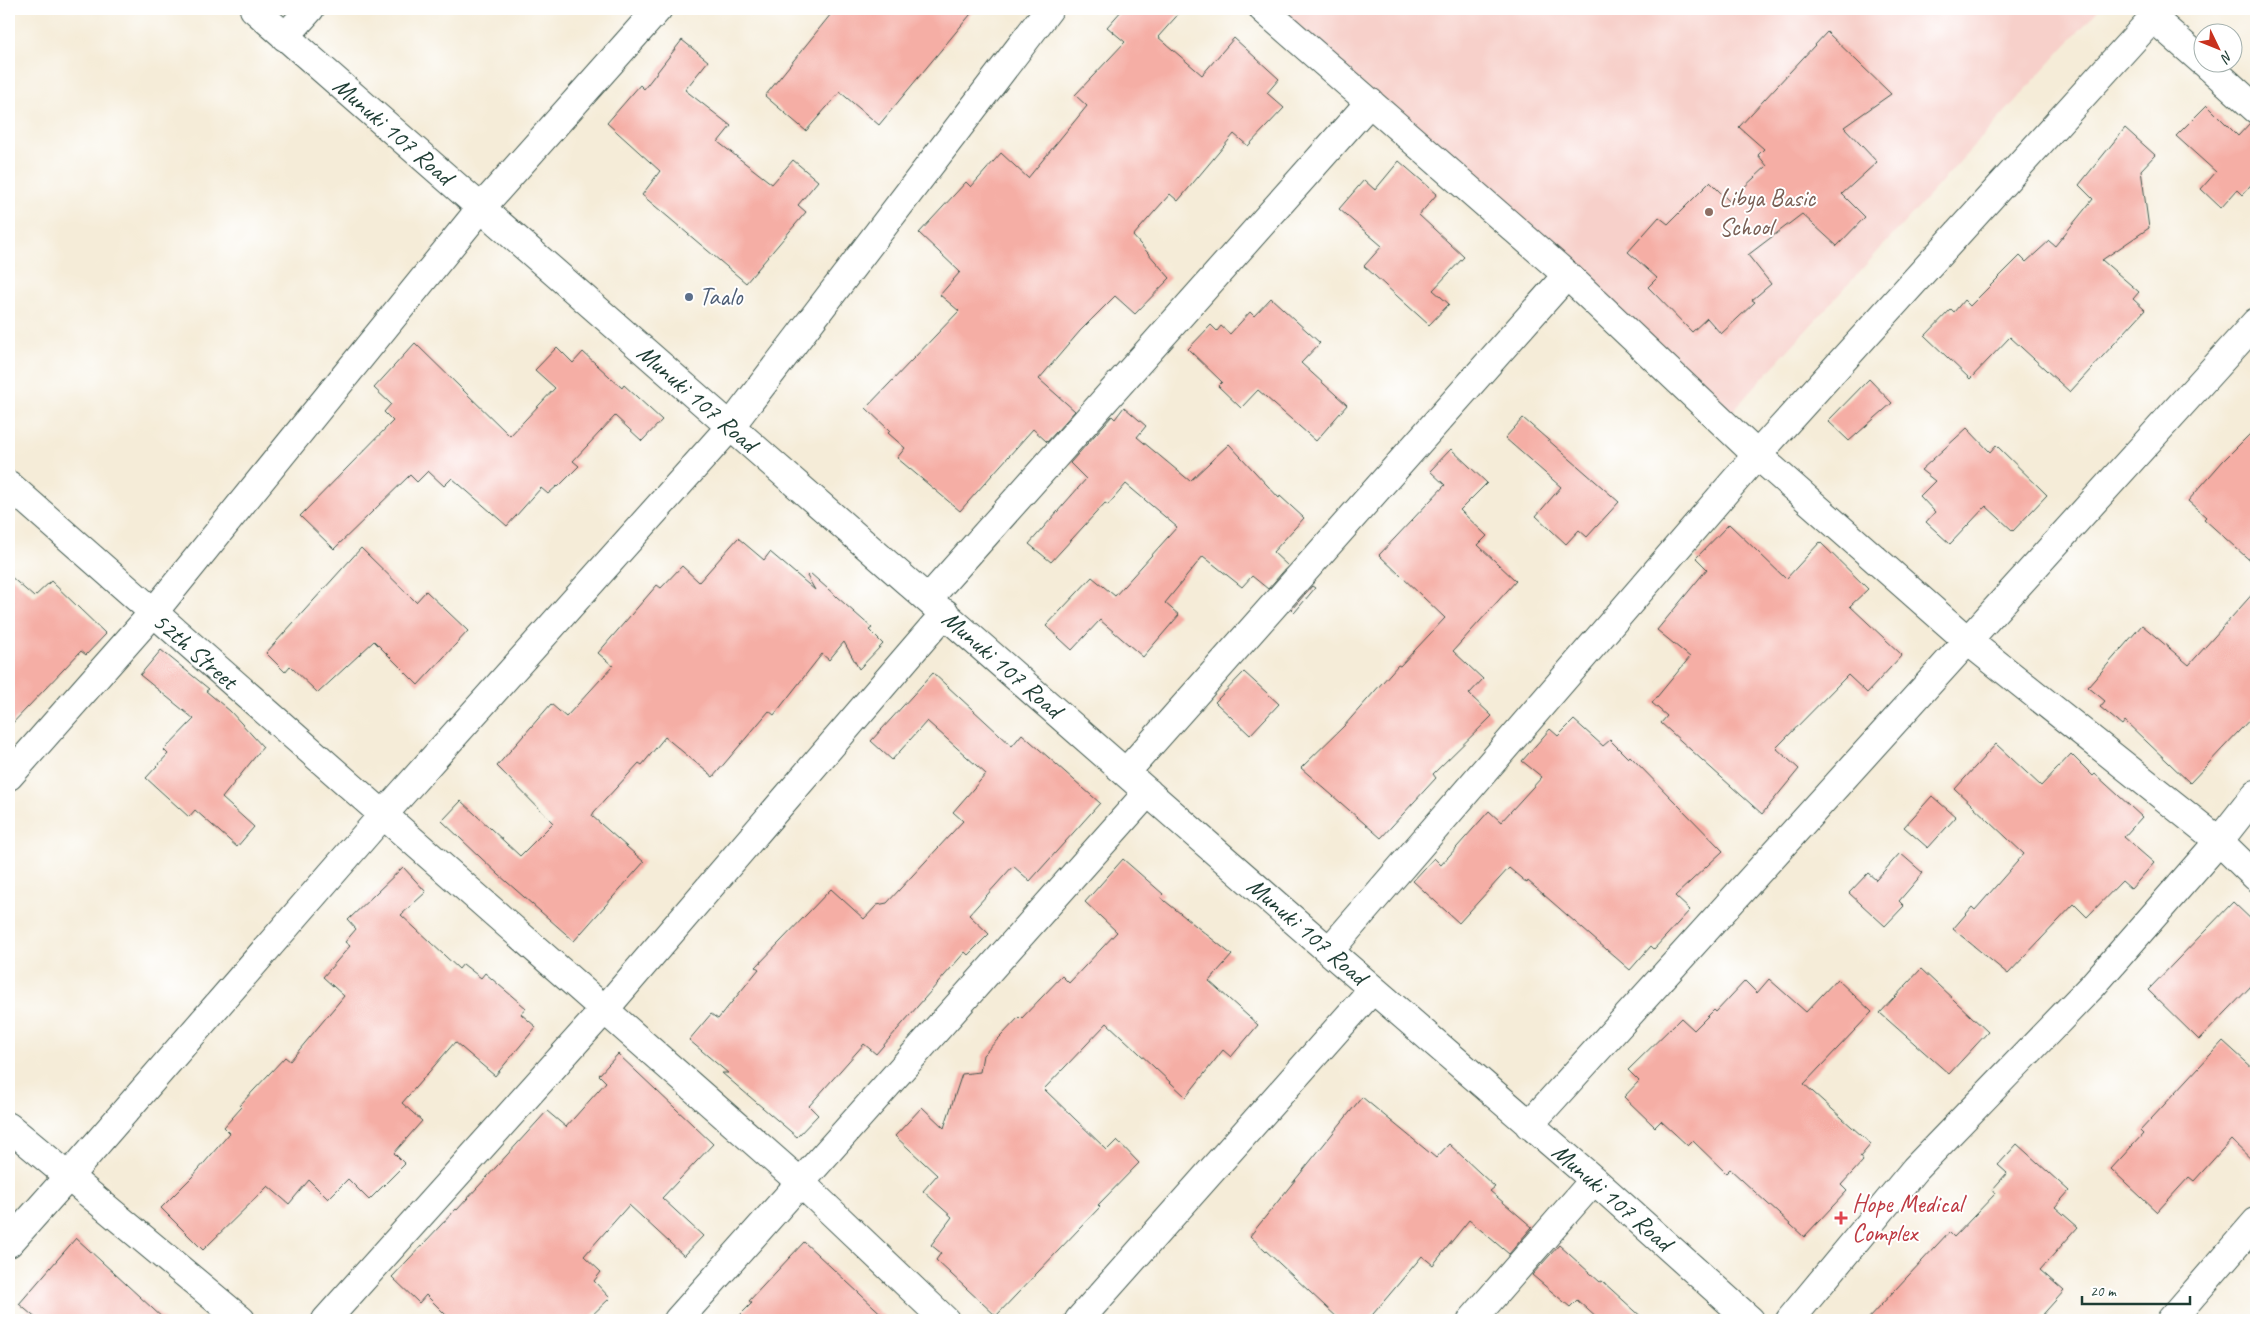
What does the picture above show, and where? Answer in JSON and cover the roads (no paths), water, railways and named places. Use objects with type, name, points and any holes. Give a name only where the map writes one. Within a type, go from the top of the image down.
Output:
[{"type":"street","name":"Munuki 107 Road","points":[[254,9],[1329,951],[1594,1180],[1750,1320]]},
{"type":"street","points":[[285,37],[310,9]]},
{"type":"street","points":[[9,776],[153,614],[481,208],[658,9]]},
{"type":"street","points":[[9,1243],[382,816],[730,426],[1049,9]]},
{"type":"street","points":[[1263,9],[1567,276],[1757,455],[1968,641],[2219,841],[2256,877]]},
{"type":"street","points":[[1329,951],[1757,455],[2157,13],[2192,50]]},
{"type":"street","points":[[2214,72],[2256,109]]},
{"type":"street","points":[[326,1320],[605,1009],[936,606],[1370,102]]},
{"type":"street","points":[[1126,772],[1567,276]]},
{"type":"street","points":[[1529,1125],[2256,322]]},
{"type":"street","name":"52th Street","points":[[9,486],[800,1182],[945,1320]]},
{"type":"street","points":[[678,1320],[1148,792]]},
{"type":"street","points":[[1790,1320],[1915,1169],[2093,985],[2219,841],[2256,794]]},
{"type":"street","points":[[1079,1320],[1373,988]]},
{"type":"street","points":[[9,1128],[241,1320]]},
{"type":"street","points":[[1472,1320],[1594,1180]]},
{"type":"street","points":[[2171,1320],[2256,1222]]},
{"type":"place","name":"Libya Basic School","points":[[1709,212]]},
{"type":"place","name":"Taalo","points":[[689,297]]},
{"type":"place","name":"Hope Medical Complex","points":[[1841,1218]]}]
